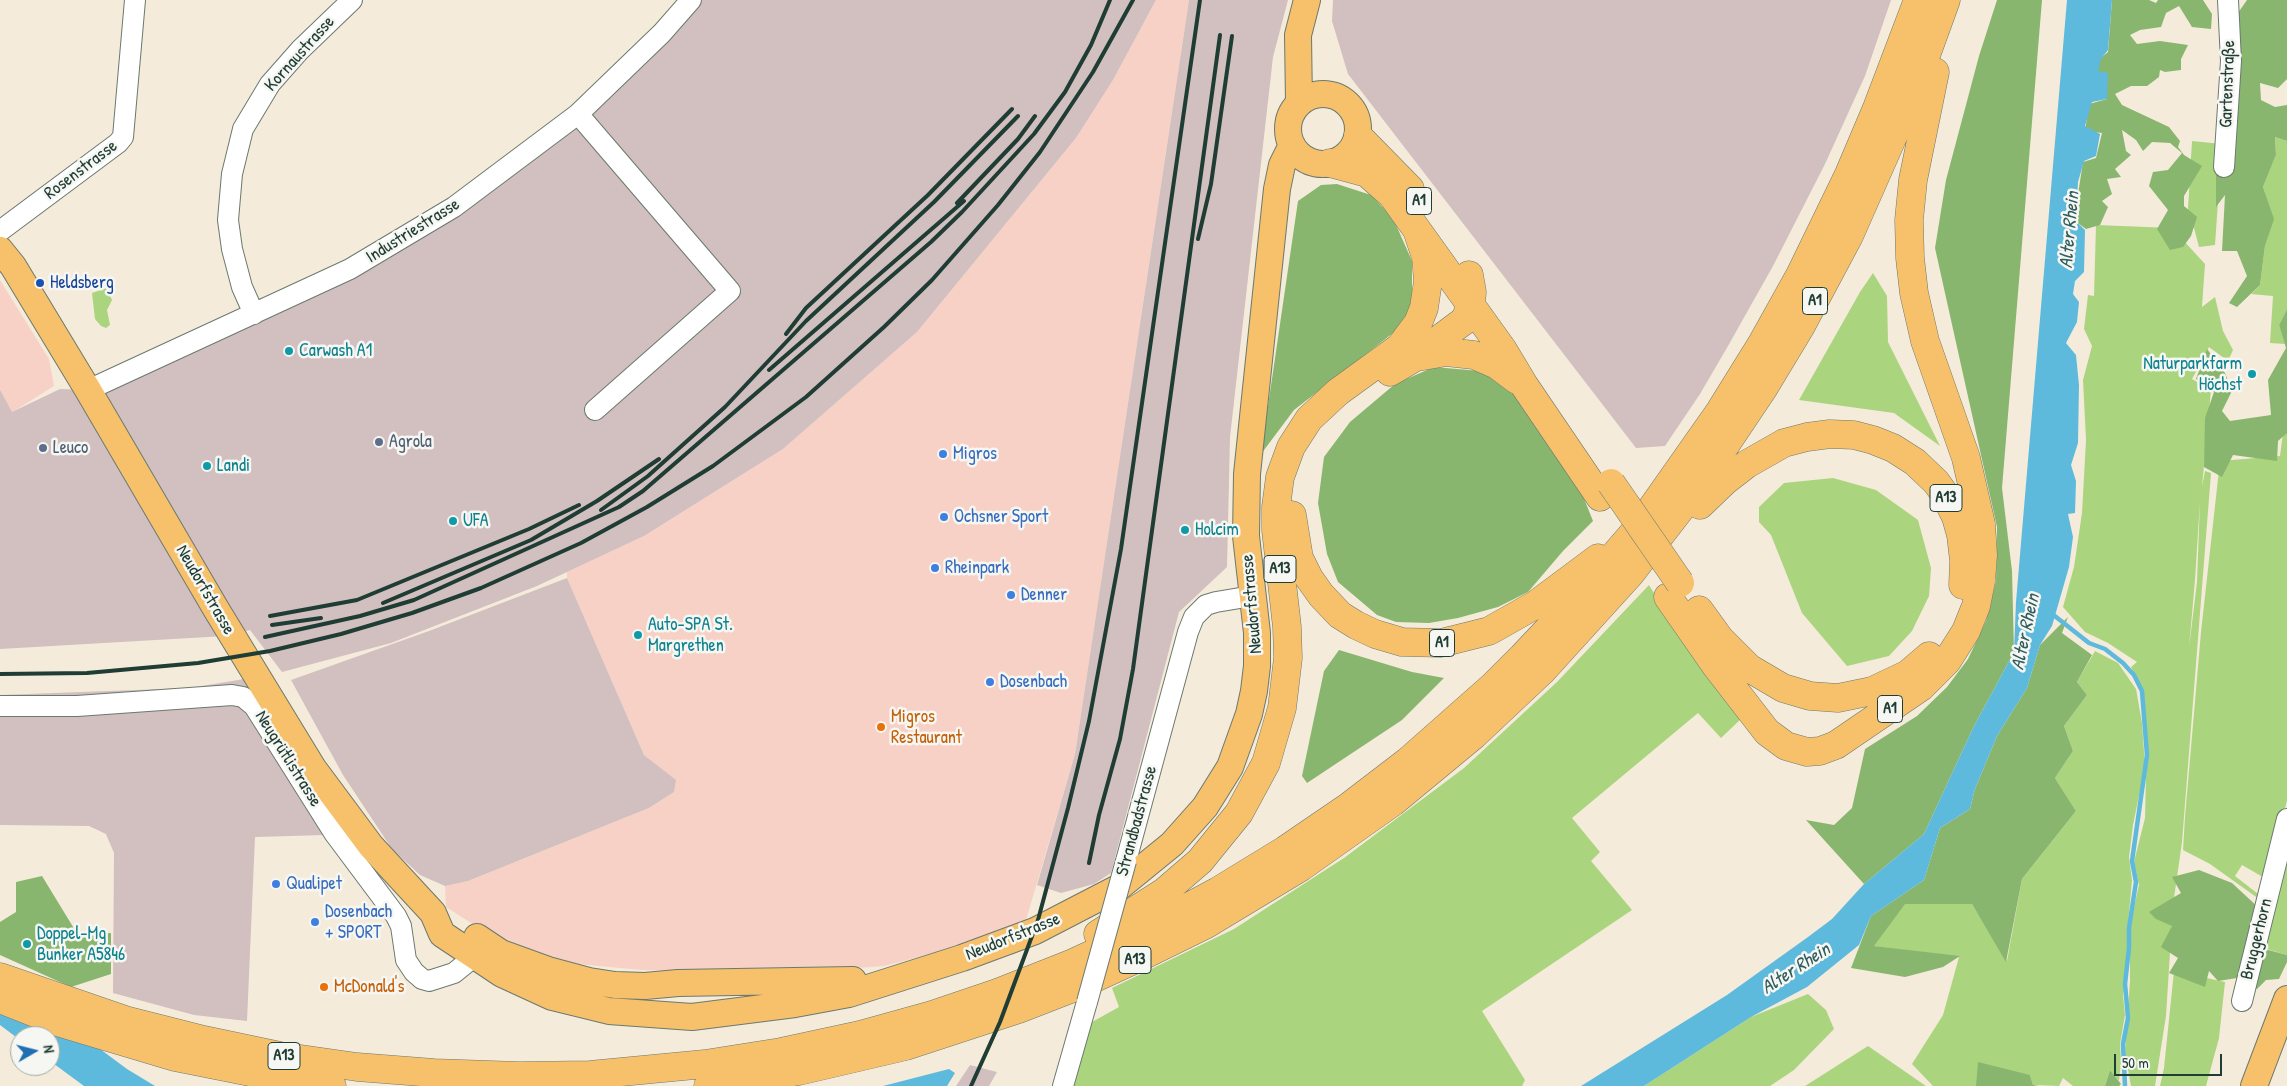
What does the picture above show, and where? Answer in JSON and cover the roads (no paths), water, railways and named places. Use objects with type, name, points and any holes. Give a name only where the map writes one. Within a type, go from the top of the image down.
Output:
[{"type":"highway","name":"A1","points":[[1483,306],[1468,316],[1461,325],[1358,395],[1333,416],[1310,445],[1298,474],[1292,506],[1296,549],[1304,569],[1314,586],[1340,614],[1374,634],[1402,642],[1441,643],[1489,631],[1530,608],[1637,529],[1720,411],[1761,345],[1800,275],[1853,166],[1884,91],[1918,0]]},
{"type":"highway","name":"A1","points":[[1631,573],[1673,521],[1721,454],[1768,381],[1819,293],[1853,228],[1896,131],[1946,0]]},
{"type":"highway","name":"A1","points":[[1674,590],[1716,666],[1767,732],[1786,746],[1806,752],[1820,751],[1836,745],[1921,687],[1947,661],[1966,631],[1976,606],[1981,581],[1983,556],[1981,524],[1966,458],[1922,327],[1913,284],[1909,239],[1913,180],[1920,135],[1952,0]]},
{"type":"highway","name":"A1","points":[[1358,136],[1409,187],[1469,275],[1503,350],[1524,385],[1605,490]]},
{"type":"highway","name":"A1","points":[[1323,163],[1356,168],[1377,180],[1392,195],[1416,230],[1483,306],[1605,490]]},
{"type":"highway","name":"A13","points":[[997,993],[1135,913],[1170,888],[1217,843],[1235,819],[1254,788],[1275,736],[1286,684],[1287,627],[1278,554],[1276,517],[1278,487],[1283,468],[1297,437],[1316,412],[1346,386],[1400,347],[1418,323],[1425,303],[1428,273],[1424,248],[1416,230]]},
{"type":"highway","name":"A1","points":[[1414,358],[1446,352],[1474,355],[1497,365],[1524,385]]},
{"type":"highway","name":"A13","points":[[708,1086],[834,1064],[906,1046],[975,1024],[1073,988],[1205,924],[1309,862],[1422,779],[1503,709],[1542,671],[1631,573],[1725,481],[1746,464],[1784,443],[1822,434],[1848,434],[1873,440],[1899,452],[1920,466],[1940,487],[1956,517],[1963,543],[1964,571],[1960,598],[1950,626],[1935,649],[1915,669],[1902,678],[1872,691],[1846,697],[1826,698],[1802,695],[1756,674],[1736,657],[1674,590],[1605,490]]},
{"type":"highway","name":"A13","points":[[0,977],[55,998],[163,1030],[280,1056],[395,1071],[527,1076],[590,1075],[664,1069],[781,1052],[878,1030],[997,993],[1073,963],[1182,911],[1285,850],[1348,807],[1415,755],[1494,685],[1549,630],[1637,529]]},
{"type":"highway","name":"A13","points":[[0,999],[33,1013],[130,1044],[213,1065],[332,1086]]},
{"type":"main road","points":[[1306,5],[1310,34],[1310,62],[1316,77],[1326,93]]},
{"type":"main road","points":[[1299,104],[1298,35],[1306,5]]},
{"type":"main road","points":[[1276,202],[1323,163],[1348,153],[1358,136],[1357,119],[1352,108],[1343,99],[1326,93],[1311,96],[1299,104],[1289,120],[1288,129],[1292,145],[1306,160],[1323,163]]},
{"type":"main road","name":"Neudorfstrasse","points":[[470,942],[502,974],[552,997],[577,1005],[635,1014],[692,1017],[757,1010],[849,994],[887,980],[962,958],[1036,931],[1118,888],[1153,862],[1189,828],[1205,807],[1230,767],[1249,714],[1257,666],[1257,633],[1246,536],[1247,474],[1276,202],[1282,165],[1292,145]]},
{"type":"main road","name":"Neudorfstrasse","points":[[0,250],[13,266],[88,390],[216,609],[313,768],[370,846],[433,914],[442,934],[548,970],[589,981],[615,985],[645,986],[678,983],[887,980]]},
{"type":"main road","points":[[2254,1086],[2287,999]]},
{"type":"street","name":"Rosenstrasse","points":[[0,231],[118,143],[123,137],[135,0]]},
{"type":"street","name":"Kornaustrasse","points":[[254,314],[239,278],[228,220],[232,174],[243,130],[270,84],[300,50],[352,0]]},
{"type":"street","name":"Industriestrasse","points":[[88,390],[350,269],[454,207],[578,114],[655,39],[691,0]]},
{"type":"street","name":"Gartenstraße","points":[[2224,167],[2231,61],[2228,0]]},
{"type":"street","points":[[578,114],[730,291],[595,410]]},
{"type":"street","name":"Strandbadstrasse","points":[[1063,1086],[1188,632],[1194,617],[1206,606],[1216,602],[1252,596]]},
{"type":"street","name":"Neugrütlistrasse","points":[[0,706],[77,706],[232,695],[243,697],[254,706],[334,833],[396,916],[402,931],[405,955],[410,966],[422,979],[429,981],[440,978],[470,942]]},
{"type":"street","name":"Bruggerhorn","points":[[2242,1001],[2287,819]]},
{"type":"water","name":"Alter Rhein","points":[[2067,0],[2112,0],[2108,50],[2101,59],[2098,71],[2108,73],[2107,99],[2092,102],[2085,126],[2100,134],[2096,156],[2084,161],[2078,182],[2076,221],[2085,230],[2084,272],[2075,281],[2073,294],[2079,302],[2077,322],[2066,343],[2076,355],[2079,385],[2078,443],[2071,465],[2076,481],[2075,513],[2068,514],[2073,537],[2069,567],[2052,626],[2040,645],[2027,688],[1997,736],[1975,789],[1970,809],[1940,828],[1924,880],[1871,916],[1859,945],[1807,987],[1751,1017],[1644,1086],[1581,1086],[1727,995],[1808,937],[1832,919],[1864,884],[1924,834],[1973,728],[2014,652],[2016,602]]},
{"type":"water","points":[[0,975],[127,1069],[155,1086],[84,1086],[60,1068],[60,1026],[10,1026],[10,1032],[0,1025]]},
{"type":"water","points":[[949,1069],[955,1073],[947,1086],[883,1086]]},
{"type":"waterway","name":"Alter Rhein","points":[[2051,613],[2089,643],[2105,649],[2123,663],[2134,675],[2142,691],[2147,755],[2132,861],[2136,882],[2129,928],[2125,984],[2128,1018],[2123,1044],[2125,1086]]},
{"type":"railway","points":[[265,637],[360,616],[414,600],[619,507],[643,491],[931,242],[962,212],[1034,134],[1065,92],[1091,45],[1110,0]]},
{"type":"railway","points":[[0,674],[87,673],[198,663],[270,651],[341,634],[412,613],[481,588],[581,543],[647,507],[713,466],[806,397],[884,327],[932,280],[998,205],[1040,152],[1093,72],[1133,0]]},
{"type":"railway","points":[[971,1086],[1000,1022],[1038,920],[1089,721],[1121,549],[1200,0]]},
{"type":"railway","points":[[1089,863],[1099,815],[1120,739],[1133,669],[1220,35]]},
{"type":"railway","points":[[1198,239],[1211,184],[1232,36]]},
{"type":"railway","points":[[786,334],[806,308],[928,195],[1012,109]]},
{"type":"railway","points":[[601,510],[648,476],[725,407],[806,321],[934,202],[1018,116]]},
{"type":"railway","points":[[957,203],[1018,139],[1035,116]]},
{"type":"railway","points":[[769,370],[964,201]]},
{"type":"railway","points":[[383,603],[531,540],[597,501],[659,459]]},
{"type":"railway","points":[[270,616],[357,600],[529,529],[579,505]]},
{"type":"railway","points":[[272,625],[321,618]]},
{"type":"place","name":"Heldsberg","points":[[40,283]]},
{"type":"place","name":"Carwash A1","points":[[289,351]]},
{"type":"place","name":"Naturparkfarm Höchst","points":[[2252,374]]},
{"type":"place","name":"Agrola","points":[[379,442]]},
{"type":"place","name":"Leuco","points":[[43,448]]},
{"type":"place","name":"Migros","points":[[943,454]]},
{"type":"place","name":"Landi","points":[[207,466]]},
{"type":"place","name":"Ochsner Sport","points":[[944,517]]},
{"type":"place","name":"UFA","points":[[453,521]]},
{"type":"place","name":"Holcim","points":[[1185,530]]},
{"type":"place","name":"Rheinpark","points":[[935,568]]},
{"type":"place","name":"Denner","points":[[1011,595]]},
{"type":"place","name":"Auto-SPA St. Margrethen","points":[[638,635]]},
{"type":"place","name":"Dosenbach","points":[[990,682]]},
{"type":"place","name":"Migros Restaurant","points":[[881,727]]},
{"type":"place","name":"Qualipet","points":[[276,884]]},
{"type":"place","name":"Dosenbach + SPORT","points":[[315,922]]},
{"type":"place","name":"Doppel-Mg Bunker A5846","points":[[27,944]]},
{"type":"place","name":"McDonald's","points":[[324,987]]}]
